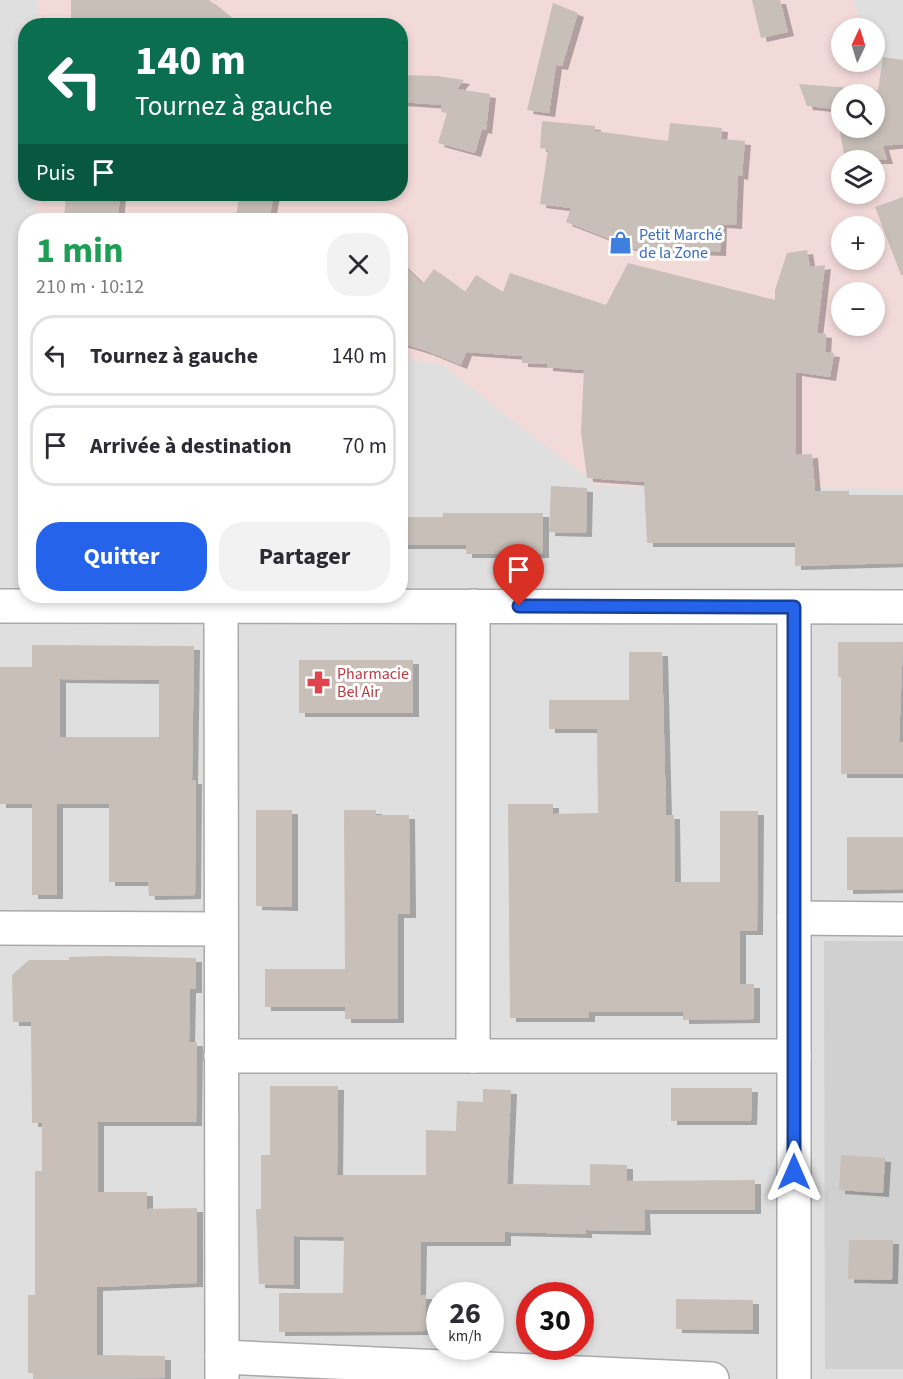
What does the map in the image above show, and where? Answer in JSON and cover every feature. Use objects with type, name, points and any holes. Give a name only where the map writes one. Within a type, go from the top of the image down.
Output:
[{"type":"street","points":[[0,606],[903,606]]},
{"type":"street","points":[[221,606],[222,1368],[712,1379]]},
{"type":"street","points":[[473,606],[473,1056]]},
{"type":"street","points":[[794,607],[794,1379]]},
{"type":"street","points":[[794,918],[903,919]]},
{"type":"street","points":[[0,928],[221,928]]},
{"type":"street","points":[[221,1056],[794,1056]]},
{"type":"shaded area","points":[[0,0],[903,0],[903,1379],[0,1379]]},
{"type":"shaded area","name":"Petit Marché de la Zone","points":[[38,0],[853,0],[859,18],[831,18],[831,72],[881,72],[903,102],[903,489],[598,486],[440,364],[408,359],[408,213],[35,213],[36,201],[408,201],[408,18],[38,18]]},
{"type":"shaded area","points":[[824,941],[903,941],[903,1369],[825,1369]]},
{"type":"building","points":[[71,0],[209,0],[231,18],[71,18]]},
{"type":"building","points":[[752,0],[780,0],[788,32],[761,38]]},
{"type":"building","points":[[553,3],[578,13],[562,66],[556,65],[549,113],[527,110]]},
{"type":"building","points":[[885,57],[903,60],[903,144],[883,146],[884,150],[843,150],[841,138],[885,138],[885,84],[879,84],[881,72],[885,72]]},
{"type":"building","points":[[408,75],[464,80],[457,89],[490,94],[486,130],[482,129],[475,153],[438,143],[447,113],[441,112],[442,105],[408,103]]},
{"type":"building","points":[[799,84],[831,86],[831,108],[807,106]]},
{"type":"building","points":[[542,121],[595,126],[595,131],[668,141],[670,123],[722,128],[721,139],[745,141],[742,176],[738,175],[736,225],[721,224],[720,252],[635,249],[566,222],[571,208],[540,204],[548,149],[540,148]]},
{"type":"building","points":[[903,197],[903,275],[901,275],[885,233],[885,216],[878,216],[875,207]]},
{"type":"building","points":[[65,201],[119,201],[119,213],[65,213]]},
{"type":"building","points":[[239,201],[273,201],[270,213],[236,213]]},
{"type":"building","points":[[807,250],[810,267],[825,265],[817,333],[826,334],[825,352],[834,353],[830,377],[796,372],[796,455],[812,454],[815,491],[849,491],[849,495],[903,495],[903,563],[795,566],[795,543],[647,543],[644,482],[587,478],[581,432],[584,370],[547,367],[547,364],[522,363],[522,356],[466,352],[461,365],[408,345],[408,270],[423,284],[434,269],[465,292],[476,275],[503,292],[510,273],[606,305],[628,263],[775,300],[775,290],[787,253]]},
{"type":"building","points":[[551,486],[587,488],[586,533],[549,532]]},
{"type":"building","points":[[443,513],[543,513],[543,554],[466,554],[466,545],[408,545],[408,517],[443,517]]},
{"type":"building","points":[[838,642],[903,642],[899,742],[903,742],[903,774],[841,774],[841,677],[838,677]]},
{"type":"building","points":[[32,645],[194,646],[192,780],[196,780],[195,895],[149,896],[148,882],[109,882],[109,804],[57,804],[57,895],[32,895],[32,804],[0,804],[0,667],[32,667]],"holes":[[[60,679],[159,680],[159,737],[60,737]]]},
{"type":"building","points":[[629,652],[662,652],[666,815],[674,815],[675,882],[720,882],[720,811],[758,811],[757,931],[740,931],[740,984],[754,984],[754,1019],[683,1020],[683,1012],[589,1012],[589,1018],[510,1018],[508,804],[553,804],[553,814],[598,813],[597,729],[549,729],[549,700],[629,700]]},
{"type":"building","points":[[299,660],[413,660],[413,713],[299,713]]},
{"type":"building","points":[[256,810],[292,810],[292,907],[256,906]]},
{"type":"building","points":[[344,810],[376,810],[376,815],[409,815],[410,914],[398,914],[398,1019],[345,1019],[345,1007],[265,1007],[265,969],[345,969]]},
{"type":"building","points":[[847,837],[903,837],[903,889],[847,890]]},
{"type":"building","points":[[69,957],[196,958],[196,989],[190,989],[189,1042],[197,1042],[196,1122],[98,1122],[98,1192],[147,1192],[147,1209],[197,1208],[197,1283],[97,1287],[97,1355],[165,1356],[165,1378],[33,1379],[33,1373],[28,1373],[28,1295],[35,1295],[35,1171],[42,1171],[42,1123],[32,1123],[31,1022],[13,1022],[12,975],[29,960],[69,960]]},
{"type":"building","points":[[270,1086],[338,1086],[337,1175],[426,1175],[426,1130],[456,1131],[457,1101],[483,1102],[483,1089],[511,1090],[507,1184],[590,1185],[590,1164],[627,1165],[627,1181],[755,1180],[755,1210],[644,1210],[645,1231],[586,1230],[586,1234],[505,1232],[505,1242],[421,1242],[420,1295],[426,1295],[425,1331],[279,1332],[279,1293],[343,1293],[344,1237],[294,1236],[294,1285],[259,1284],[256,1209],[261,1209],[261,1155],[270,1155]]},
{"type":"building","points":[[671,1088],[752,1088],[751,1121],[671,1121]]},
{"type":"building","points":[[841,1155],[885,1158],[883,1193],[839,1190]]},
{"type":"building","points":[[849,1240],[893,1240],[892,1280],[848,1279]]},
{"type":"building","points":[[676,1299],[753,1300],[753,1330],[676,1329]]},
{"type":"place","name":"Petit Marché de la Zone","points":[[621,243]]},
{"type":"place","name":"Pharmacie Bel Air","points":[[319,682]]},
{"type":"route","points":[[519,606],[794,607],[794,1172]]}]
